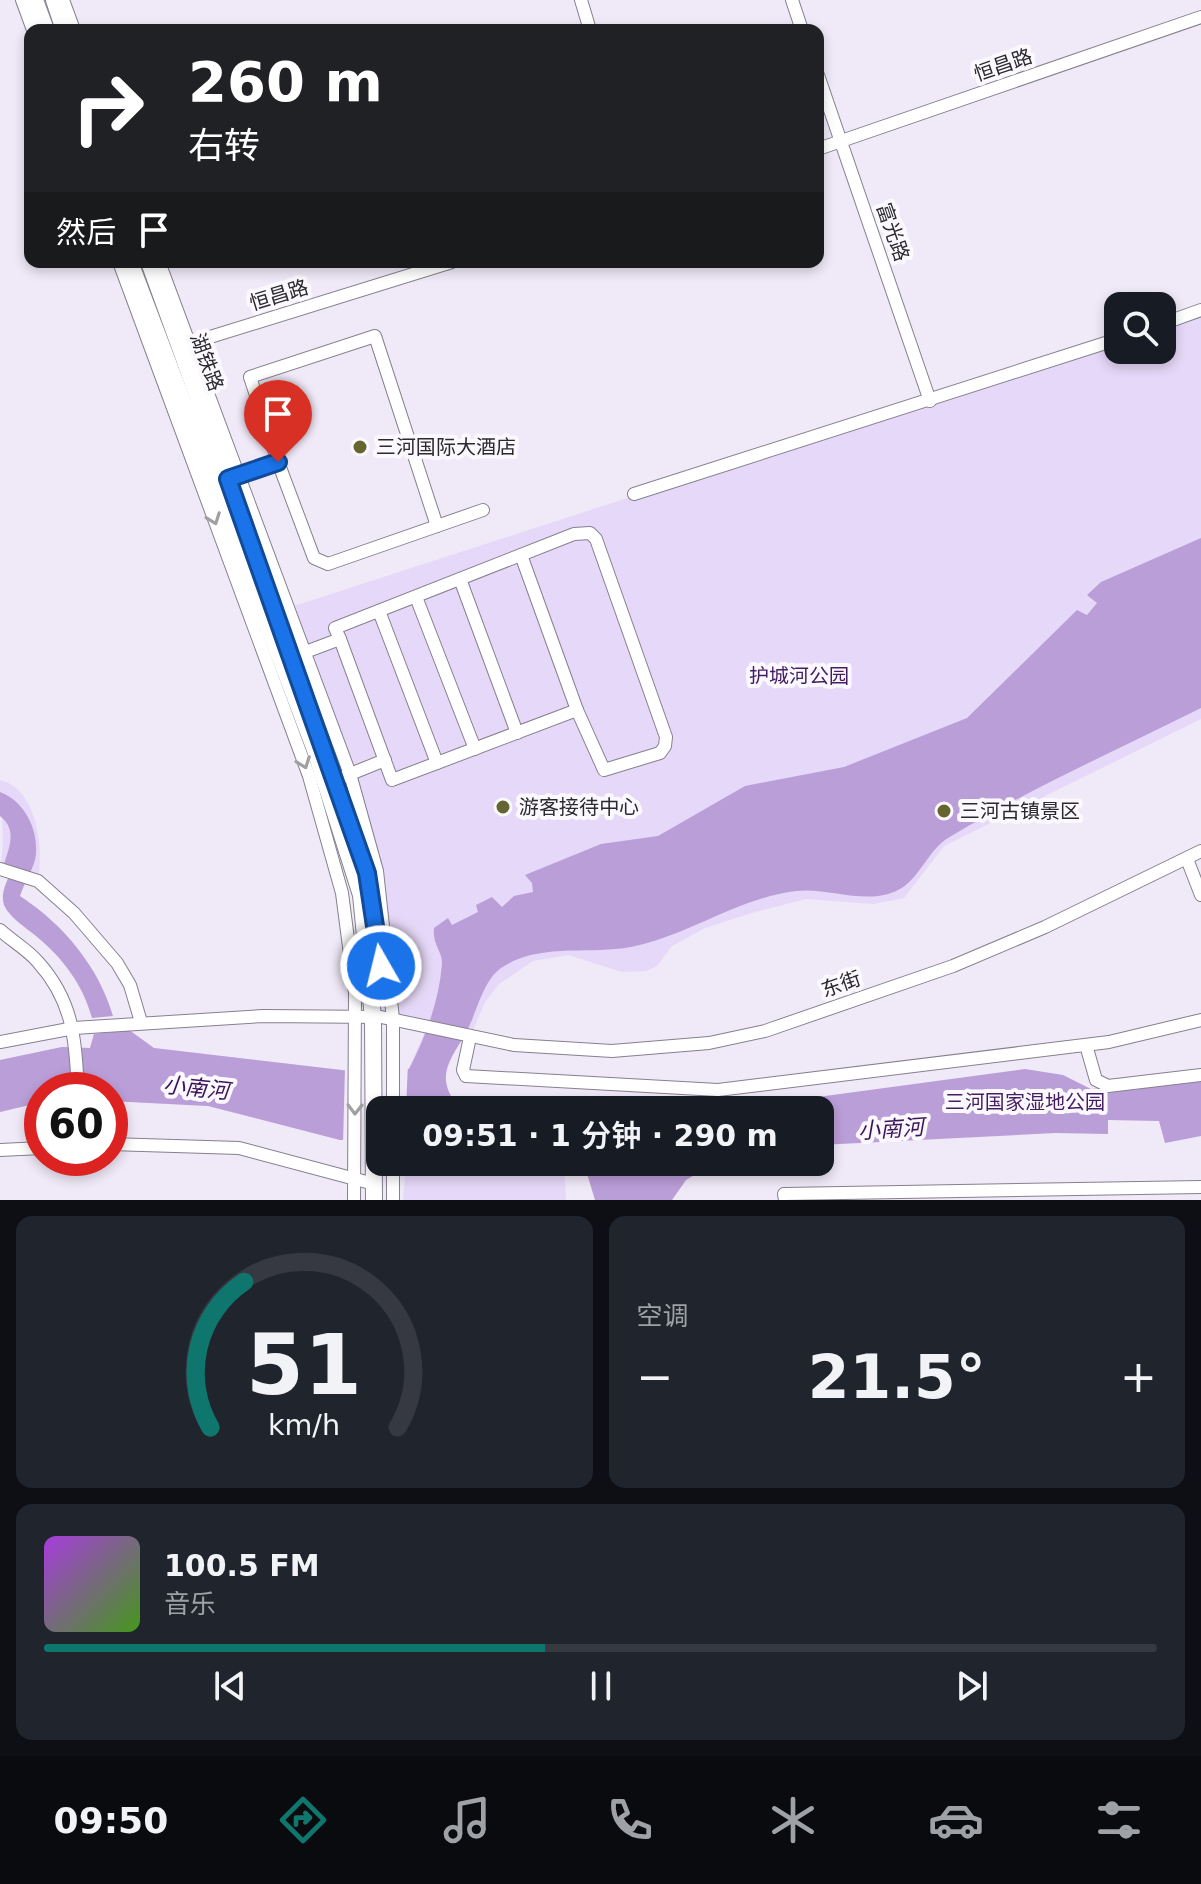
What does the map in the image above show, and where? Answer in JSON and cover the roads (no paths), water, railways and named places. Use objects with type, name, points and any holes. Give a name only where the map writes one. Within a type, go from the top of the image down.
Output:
[{"type":"main road","points":[[35,0],[44,24]]},
{"type":"main road","points":[[54,0],[62,24]]},
{"type":"main road","name":"湖铁路","points":[[132,268],[163,352],[293,656]]},
{"type":"main road","name":"湖铁路","points":[[152,268],[184,345],[233,478],[337,779],[361,895],[383,1068]]},
{"type":"main road","points":[[382,1096],[383,1068]]},
{"type":"main road","points":[[382,1096],[383,1068]]},
{"type":"main road","points":[[379,1176],[381,1200]]},
{"type":"street","points":[[22,0],[31,24]]},
{"type":"street","points":[[63,0],[72,24]]},
{"type":"street","points":[[581,0],[588,24]]},
{"type":"street","points":[[792,0],[800,24]]},
{"type":"street","name":"恒昌路","points":[[824,147],[1201,17]]},
{"type":"street","name":"富光路","points":[[824,92],[930,401]]},
{"type":"street","points":[[121,268],[309,776],[376,1018]]},
{"type":"street","points":[[161,268],[184,345]]},
{"type":"street","name":"恒昌路","points":[[163,352],[433,268]]},
{"type":"street","points":[[1176,319],[1201,310]]},
{"type":"street","points":[[437,526],[375,336],[250,377],[314,558],[321,563],[328,564],[483,510]]},
{"type":"street","points":[[634,494],[1104,344]]},
{"type":"street","points":[[233,478],[278,462]]},
{"type":"street","points":[[521,555],[577,710],[604,770],[660,753],[666,737],[596,539],[582,532],[521,555],[335,628],[392,780],[577,710]]},
{"type":"street","points":[[460,579],[517,733]]},
{"type":"street","points":[[416,597],[475,749]]},
{"type":"street","points":[[379,611],[437,763]]},
{"type":"street","points":[[340,639],[293,656],[337,779],[377,871],[376,1018],[356,1064],[354,1200]]},
{"type":"street","points":[[337,779],[385,760]]},
{"type":"street","name":"东街","points":[[0,1042],[74,1028],[263,1016],[376,1018],[417,1022],[514,1045],[612,1051],[709,1043],[765,1031],[953,966],[1201,851]]},
{"type":"street","points":[[1187,859],[1201,895]]},
{"type":"street","points":[[0,869],[38,881],[74,913],[117,963],[130,985],[141,1022]]},
{"type":"street","points":[[0,930],[37,960],[52,980],[74,1028],[77,1072]]},
{"type":"street","points":[[470,1037],[463,1070],[466,1076],[705,1091],[1086,1045],[1201,1020]]},
{"type":"street","points":[[1086,1045],[1096,1080],[1108,1086],[1201,1075]]},
{"type":"street","points":[[383,1068],[390,1096]]},
{"type":"street","points":[[128,1145],[239,1148],[354,1178],[374,1192]]},
{"type":"street","points":[[0,1150],[24,1149]]},
{"type":"street","points":[[393,1176],[393,1200]]},
{"type":"street","points":[[785,1200],[784,1194],[1201,1187]]},
{"type":"water","name":"小南河","points":[[1201,538],[1201,708],[1041,786],[948,838],[898,890],[874,896],[796,891],[754,901],[652,942],[615,949],[548,952],[516,960],[501,968],[489,981],[451,1058],[446,1080],[451,1096],[366,1096],[366,1139],[340,1140],[208,1106],[128,1102],[128,1072],[24,1072],[24,1106],[0,1112],[0,1060],[62,1047],[90,1048],[94,1034],[129,1030],[154,1048],[350,1071],[409,1069],[431,1018],[438,991],[442,960],[434,928],[448,918],[452,925],[478,912],[476,905],[492,897],[502,907],[514,896],[533,892],[532,883],[525,875],[601,844],[658,836],[745,786],[844,767],[967,718],[1077,610],[1087,615],[1097,603],[1087,595],[1101,582]]},
{"type":"water","points":[[0,792],[22,809],[35,835],[35,859],[20,896],[51,920],[77,948],[99,981],[113,1016],[92,1018],[83,994],[63,963],[6,909],[3,892],[12,870],[4,864],[10,832],[0,816]]},
{"type":"water","name":"三河国家湿地公园","points":[[1025,1069],[1063,1075],[1091,1089],[1201,1080],[1201,1136],[1165,1143],[1159,1121],[1108,1120],[1108,1134],[1055,1133],[834,1144],[834,1096],[825,1096]]},
{"type":"water","points":[[693,1176],[686,1180],[672,1200],[595,1200],[588,1177]]},
{"type":"place","name":"三河国际大酒店","points":[[360,447]]},
{"type":"place","name":"游客接待中心","points":[[503,807]]},
{"type":"place","name":"三河古镇景区","points":[[944,811]]},
{"type":"park label","name":"护城河公园","points":[[799,676]]}]
